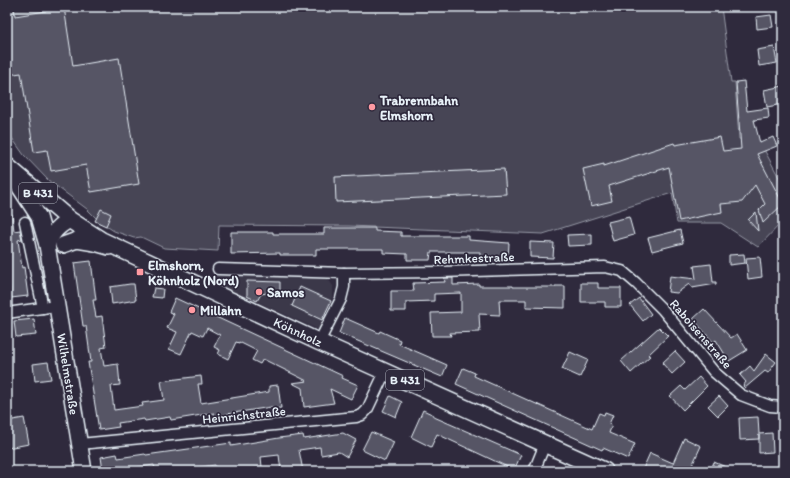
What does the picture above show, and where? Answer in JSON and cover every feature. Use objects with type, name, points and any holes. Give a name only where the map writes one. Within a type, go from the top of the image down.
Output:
[{"type":"main road","name":"Köhnholz","points":[[7,167],[70,220],[101,240],[319,342],[606,471]]},
{"type":"main road","name":"Wilhelmstraße","points":[[7,167],[39,217],[47,245],[52,278]]},
{"type":"main road","name":"Wilhelmstraße","points":[[70,220],[69,232],[56,256],[52,278],[50,307],[80,444],[84,471]]},
{"type":"main road","points":[[47,245],[54,232],[60,225],[70,220]]},
{"type":"main road","points":[[63,245],[77,240],[95,243],[127,253]]},
{"type":"street","points":[[7,313],[50,307],[25,222]]},
{"type":"street","name":"Rehmkestraße","points":[[218,269],[344,273],[441,272],[605,267]]},
{"type":"street","name":"Raboisenstraße","points":[[605,267],[622,271],[636,283],[667,315],[714,372],[741,395],[770,406],[783,407]]},
{"type":"street","points":[[319,342],[341,299],[344,288],[344,273]]},
{"type":"street","name":"Heinrichstraße","points":[[80,444],[356,417],[362,415],[367,410],[385,372]]},
{"type":"street","points":[[534,471],[545,444]]},
{"type":"shaded area","name":"Trabrennbahn Elmshorn","points":[[7,7],[721,7],[731,82],[735,82],[739,139],[760,142],[783,185],[783,221],[758,247],[721,223],[677,223],[672,193],[543,234],[349,226],[219,225],[218,251],[164,248],[141,237],[134,238],[114,231],[100,222],[87,209],[48,180],[24,155],[7,131]]},
{"type":"shaded area","points":[[215,272],[326,276],[333,286],[333,296],[319,330],[214,282]]},
{"type":"building","points":[[7,7],[14,7],[15,16],[46,11],[46,7],[64,7],[73,66],[119,58],[139,184],[91,192],[86,165],[51,171],[47,150],[34,152],[21,73],[8,75]]},
{"type":"building","points":[[771,15],[773,27],[757,29],[756,17]]},
{"type":"building","points":[[774,47],[777,63],[759,66],[757,50]]},
{"type":"building","points":[[744,81],[747,111],[768,108],[769,118],[754,120],[760,143],[773,137],[777,146],[757,154],[783,204],[763,223],[759,210],[765,204],[755,185],[742,202],[721,204],[722,212],[679,221],[669,167],[609,186],[612,201],[591,206],[583,169],[604,164],[604,166],[674,143],[675,145],[720,137],[723,151],[741,149],[736,82]]},
{"type":"building","points":[[783,86],[783,104],[767,107],[764,90]]},
{"type":"building","points":[[504,169],[506,194],[336,202],[335,177]]},
{"type":"building","points":[[101,209],[111,214],[106,226],[95,221]]},
{"type":"building","points":[[756,212],[758,231],[748,220]]},
{"type":"building","points":[[12,214],[14,231],[20,230],[22,239],[18,240],[28,296],[11,298],[7,263],[7,215]]},
{"type":"building","points":[[629,217],[634,235],[613,241],[608,222]]},
{"type":"building","points":[[324,228],[375,228],[375,231],[401,232],[401,236],[469,236],[469,240],[509,243],[508,261],[480,259],[480,252],[431,252],[430,260],[407,260],[407,254],[383,253],[383,249],[316,249],[316,255],[280,255],[280,253],[231,254],[231,232],[324,234]]},
{"type":"building","points":[[680,230],[683,243],[652,251],[648,238]]},
{"type":"building","points":[[592,234],[592,245],[568,246],[567,235]]},
{"type":"building","points":[[530,242],[554,243],[553,258],[530,257]]},
{"type":"building","points":[[744,254],[745,263],[729,265],[729,255]]},
{"type":"building","points":[[760,257],[762,277],[748,279],[746,258]]},
{"type":"building","points":[[91,261],[96,300],[93,300],[96,317],[102,316],[106,347],[101,348],[104,366],[118,364],[120,385],[111,386],[114,410],[143,406],[142,403],[164,400],[161,381],[201,376],[202,384],[198,384],[201,403],[269,392],[269,386],[278,385],[281,408],[272,409],[271,407],[215,416],[214,413],[171,420],[170,417],[145,421],[144,419],[118,423],[119,427],[99,430],[88,362],[91,362],[86,326],[83,326],[74,263]]},
{"type":"building","points":[[711,264],[713,282],[716,282],[716,284],[692,288],[689,284],[677,293],[668,292],[670,276],[696,279],[694,266]]},
{"type":"building","points":[[444,278],[453,278],[453,285],[479,284],[479,286],[513,287],[565,286],[565,308],[526,307],[526,300],[499,300],[500,315],[479,314],[480,332],[450,333],[451,336],[432,336],[431,313],[461,312],[461,293],[434,294],[434,301],[406,302],[406,311],[391,311],[391,291],[414,291],[413,283],[445,282]]},
{"type":"building","name":"Samos","points":[[247,281],[280,282],[280,291],[261,294],[257,301],[247,296]]},
{"type":"building","points":[[581,283],[598,283],[598,288],[621,288],[621,307],[605,307],[605,302],[581,302]]},
{"type":"building","points":[[134,284],[136,300],[112,304],[110,287]]},
{"type":"building","points":[[300,287],[331,301],[322,320],[292,306]]},
{"type":"building","points":[[154,288],[163,289],[162,298],[152,297]]},
{"type":"building","points":[[175,298],[343,376],[342,378],[358,385],[351,399],[330,389],[334,403],[304,407],[302,388],[292,383],[307,381],[263,359],[260,364],[252,360],[257,351],[239,342],[236,342],[228,359],[218,354],[220,350],[214,347],[220,335],[207,328],[203,336],[192,331],[181,354],[169,349],[177,332],[167,328],[174,314],[169,312]]},
{"type":"building","points":[[639,298],[651,314],[643,321],[630,305]]},
{"type":"building","points":[[704,309],[731,338],[737,334],[747,350],[729,361],[716,340],[713,342],[693,319]]},
{"type":"building","points":[[345,318],[379,333],[380,331],[400,340],[399,344],[447,365],[442,377],[339,333]]},
{"type":"building","points":[[34,319],[36,335],[16,337],[14,321]]},
{"type":"building","points":[[659,327],[668,336],[648,355],[650,356],[631,373],[621,361]]},
{"type":"building","points":[[675,351],[685,362],[672,374],[662,363]]},
{"type":"building","points":[[570,352],[588,360],[580,377],[562,369]]},
{"type":"building","points":[[766,354],[776,362],[768,373],[765,371],[745,388],[743,386],[746,382],[740,375],[750,366],[754,371]]},
{"type":"building","points":[[48,362],[51,379],[35,381],[33,364]]},
{"type":"building","points":[[463,368],[475,373],[474,376],[592,429],[599,413],[604,415],[605,412],[613,415],[609,424],[612,425],[609,433],[635,444],[628,459],[603,448],[602,450],[456,384]]},
{"type":"building","points":[[699,377],[707,386],[683,410],[670,396],[681,386],[685,390]]},
{"type":"building","points":[[390,396],[402,402],[396,417],[383,411]]},
{"type":"building","points":[[719,396],[728,406],[718,416],[708,406]]},
{"type":"building","points":[[423,410],[434,415],[434,417],[521,455],[514,470],[437,434],[431,447],[411,437]]},
{"type":"building","points":[[758,417],[759,434],[772,433],[773,452],[759,453],[759,439],[740,440],[739,418]]},
{"type":"building","points":[[24,418],[29,444],[7,448],[7,421]]},
{"type":"building","points":[[371,432],[394,442],[385,461],[362,450]]},
{"type":"building","points":[[343,433],[356,440],[347,457],[339,452],[321,455],[320,447],[299,450],[303,471],[281,471],[279,455],[261,457],[262,467],[238,471],[216,471],[215,465],[175,471],[155,471],[154,465],[120,471],[103,471],[101,457],[117,454],[118,458],[231,443],[231,446],[303,435],[304,439]]},
{"type":"building","points":[[684,438],[701,446],[690,470],[692,471],[642,471],[650,453],[673,463]]},
{"type":"building","points":[[714,462],[735,471],[710,471]]},
{"type":"place","name":"Trabrennbahn Elmshorn","points":[[372,107]]},
{"type":"place","name":"Elmshorn, Köhnholz (Nord)","points":[[140,272]]},
{"type":"place","name":"Samos","points":[[259,292]]},
{"type":"place","name":"Millahn","points":[[192,310]]}]
